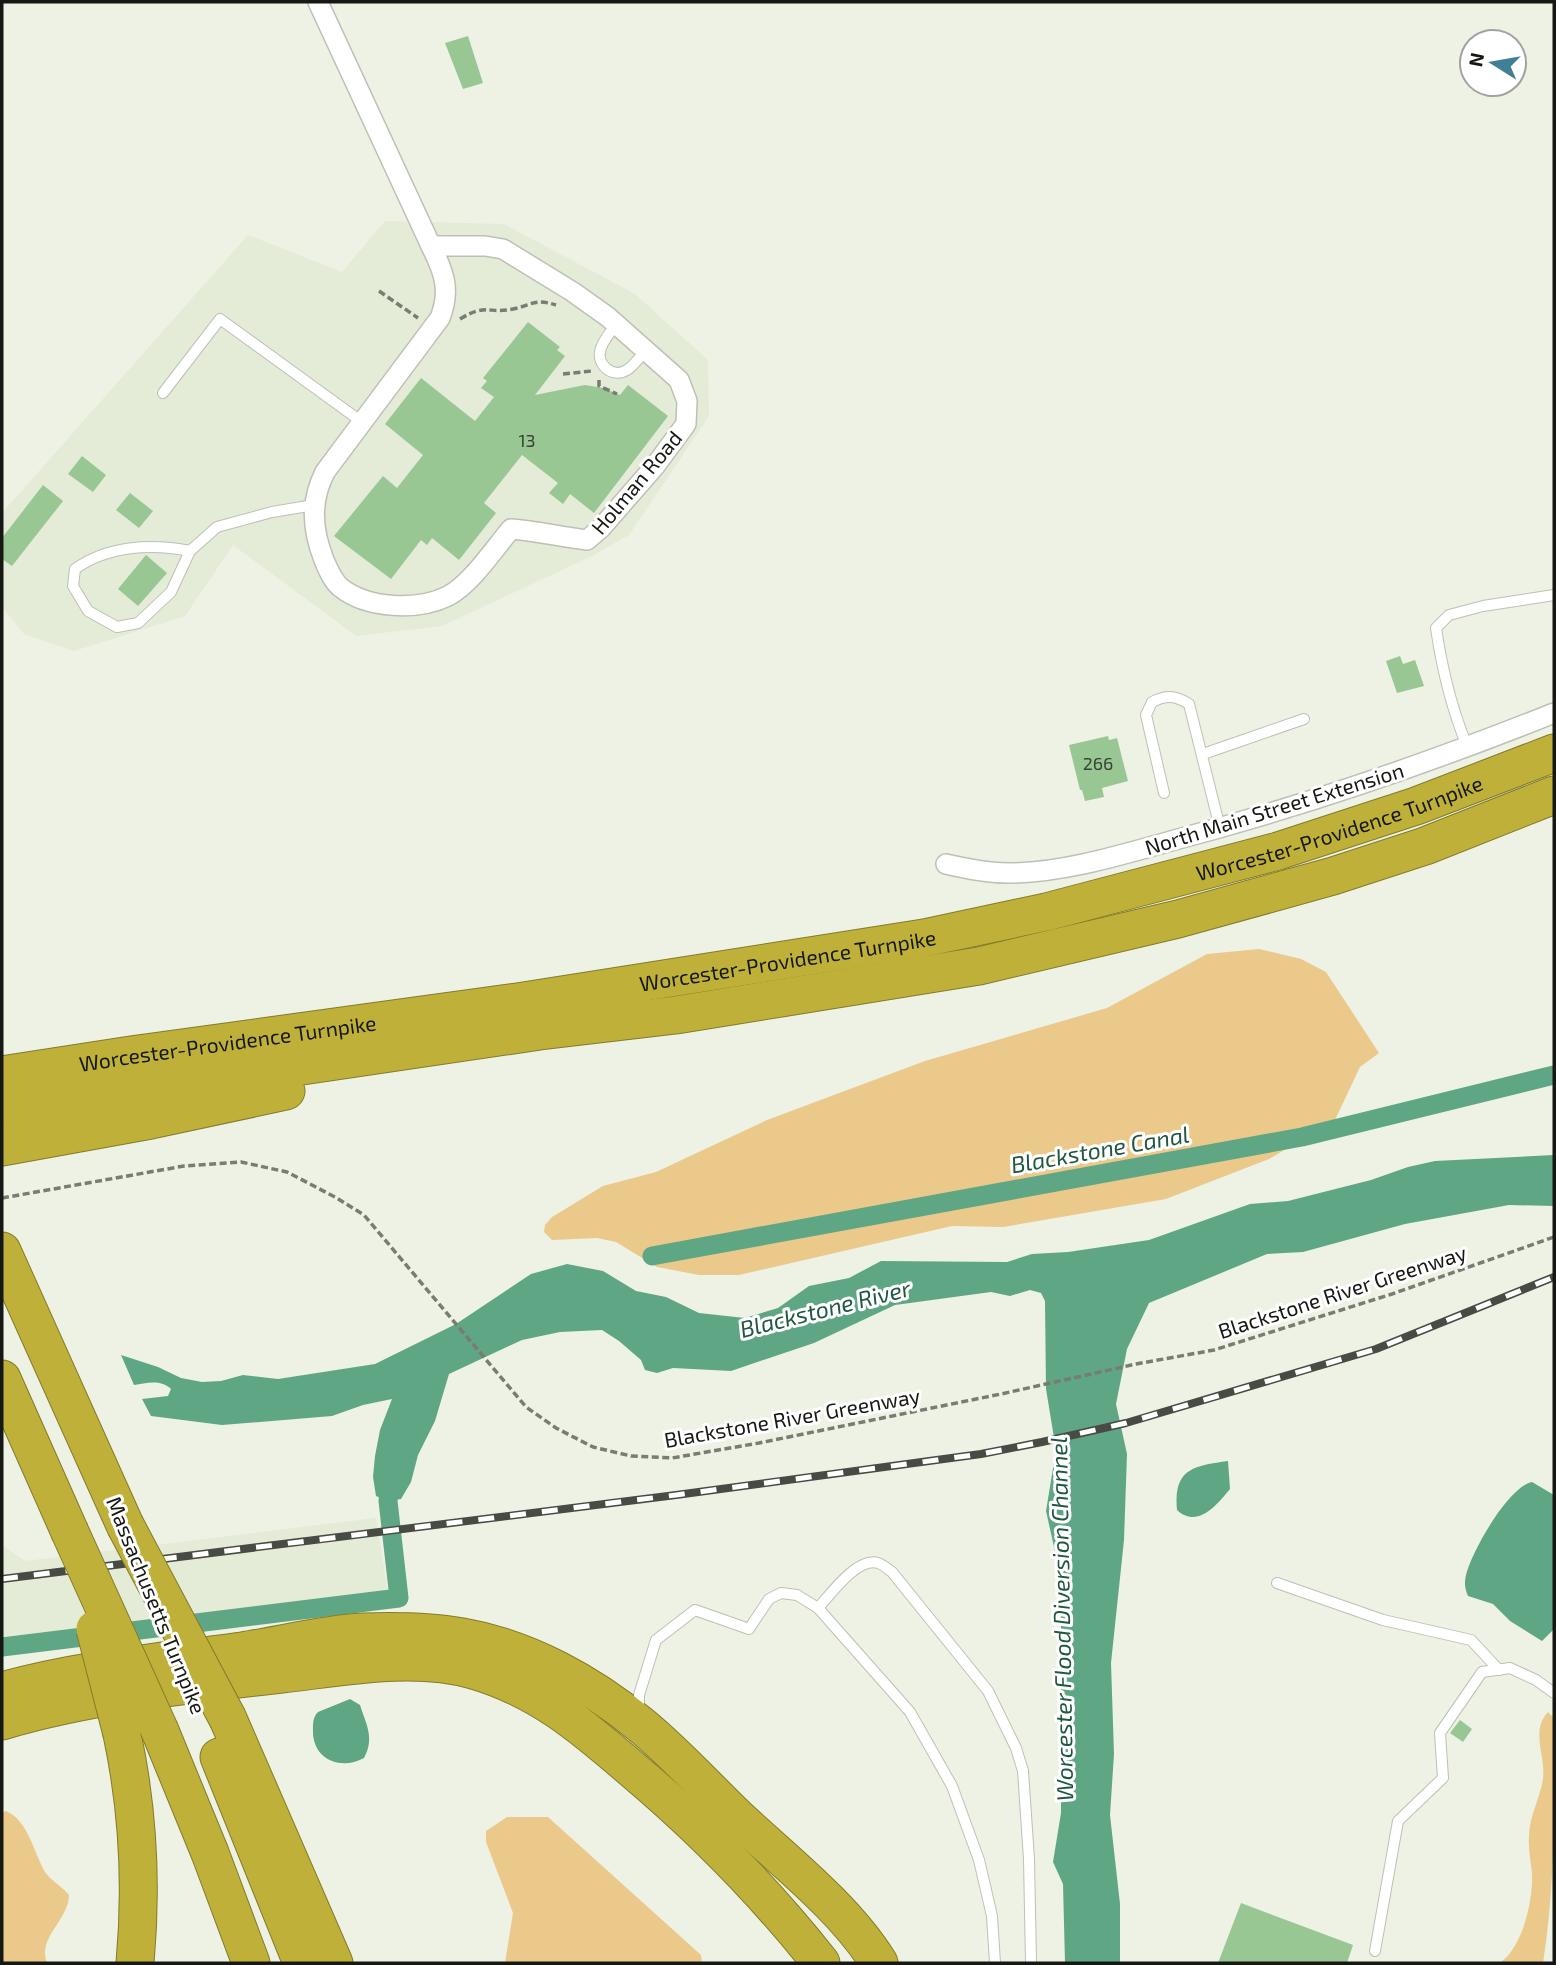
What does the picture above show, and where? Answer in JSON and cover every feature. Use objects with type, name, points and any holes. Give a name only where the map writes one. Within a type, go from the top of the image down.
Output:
[{"type":"highway","name":"Worcester-Providence Turnpike","points":[[2,1075],[517,1002],[924,938],[1046,912],[1278,850],[1416,806],[1554,753]]},
{"type":"highway","name":"Worcester-Providence Turnpike","points":[[2,1110],[540,1031],[676,1014],[979,966],[1178,919],[1373,863],[1438,841],[1554,795]]},
{"type":"highway","points":[[2,1147],[152,1120],[296,1089],[587,1042],[676,1014]]},
{"type":"highway","name":"Massachusetts Turnpike","points":[[3,1254],[216,1720],[303,1963]]},
{"type":"highway","points":[[2,1380],[160,1731],[251,1963]]},
{"type":"highway","points":[[69,1530],[122,1734],[137,1835],[135,1963]]},
{"type":"highway","points":[[2,1690],[91,1671],[360,1632],[462,1637],[540,1661],[590,1688],[639,1724],[706,1783],[730,1810],[844,1917],[868,1945],[879,1963]]},
{"type":"highway","points":[[2,1721],[91,1699],[372,1664],[415,1664],[471,1670],[557,1707],[597,1739],[708,1835],[783,1915],[821,1963]]},
{"type":"highway","points":[[216,1720],[334,1963]]},
{"type":"street","name":"Holman Road","points":[[318,2],[431,246],[444,273],[446,284],[443,310],[433,331],[325,472],[315,495],[316,537],[332,577],[347,592],[386,604],[428,603],[456,591],[511,529],[542,531],[586,540],[601,528],[655,466],[686,424],[687,401],[679,380],[617,324],[573,292],[503,249],[485,246],[431,246]]},
{"type":"street","name":"North Main Street Extension","points":[[946,864],[976,871],[1010,873],[1051,870],[1220,828],[1344,790],[1554,713]]},
{"type":"lane","points":[[163,393],[220,319],[362,422]]},
{"type":"lane","points":[[617,324],[599,351],[600,361],[605,369],[615,373],[626,371],[646,349]]},
{"type":"lane","points":[[190,551],[166,546],[131,548],[91,558],[75,569],[74,586],[88,611],[117,627],[138,623],[171,592],[190,551],[217,527],[272,512],[314,505]]},
{"type":"lane","points":[[1467,746],[1453,710],[1441,666],[1436,628],[1449,615],[1483,606],[1554,595]]},
{"type":"lane","points":[[1164,793],[1146,715],[1152,702],[1165,696],[1180,698],[1189,704],[1220,828]]},
{"type":"lane","points":[[1203,754],[1304,719]]},
{"type":"lane","points":[[818,1608],[856,1567],[867,1562],[879,1563],[892,1572],[988,1691],[1013,1740],[1023,1771],[1029,1859],[1031,1963]]},
{"type":"lane","points":[[1277,1583],[1383,1620],[1471,1640],[1499,1670]]},
{"type":"lane","points":[[639,1724],[639,1695],[656,1640],[695,1610],[749,1629],[769,1599],[781,1593],[797,1595],[818,1608],[910,1712],[952,1786],[979,1860],[992,1916],[995,1963]]},
{"type":"lane","points":[[1375,1951],[1398,1822],[1443,1778],[1440,1733],[1459,1703],[1482,1672],[1510,1668],[1536,1679],[1554,1693]]},
{"type":"path","points":[[379,291],[419,320]]},
{"type":"path","points":[[458,320],[475,310],[514,309],[529,303],[545,302],[561,306]]},
{"type":"path","points":[[591,362],[601,376],[598,386],[617,394]]},
{"type":"path","points":[[563,374],[595,370]]},
{"type":"path","name":"Blackstone River Greenway","points":[[2,1198],[184,1166],[241,1163],[287,1172],[357,1211],[380,1234],[526,1407],[547,1422],[593,1447],[631,1456],[672,1458],[1214,1350],[1392,1294],[1554,1237]]},
{"type":"shaded area","points":[[385,221],[504,224],[635,294],[708,360],[709,416],[629,535],[592,556],[442,626],[356,636],[233,545],[185,616],[74,651],[24,634],[2,607],[2,513],[248,235],[342,272]]},
{"type":"shaded area","points":[[1259,949],[1301,959],[1326,972],[1379,1053],[1360,1067],[1335,1120],[1269,1159],[1166,1199],[1003,1227],[952,1226],[739,1275],[699,1275],[657,1267],[616,1242],[597,1238],[552,1240],[544,1232],[545,1225],[552,1217],[603,1186],[656,1172],[767,1120],[925,1061],[1107,1008],[1207,954]]},
{"type":"shaded area","points":[[376,1518],[388,1592],[2,1637],[2,1545],[25,1561]]},
{"type":"shaded area","points":[[1548,1712],[1554,1718],[1553,1841],[1543,1963],[1500,1963],[1515,1946],[1528,1910],[1532,1885],[1529,1829],[1543,1779],[1539,1735],[1543,1719]]},
{"type":"shaded area","points":[[6,1811],[14,1815],[25,1829],[45,1872],[69,1895],[64,1913],[46,1945],[47,1963],[2,1963],[2,1813]]},
{"type":"shaded area","points":[[507,1817],[548,1817],[701,1955],[702,1963],[505,1963],[513,1913],[486,1842],[486,1831]]},
{"type":"water","points":[[1554,1155],[1554,1206],[1509,1205],[1405,1224],[1303,1252],[1267,1254],[1149,1303],[1127,1349],[1116,1404],[1127,1454],[1124,1540],[1111,1663],[1114,1754],[1110,1815],[1120,1904],[1120,1963],[1065,1963],[1063,1884],[1053,1862],[1061,1813],[1061,1578],[1046,1511],[1056,1450],[1046,1389],[1045,1301],[1041,1293],[1030,1290],[1010,1296],[991,1292],[895,1305],[814,1343],[731,1371],[673,1368],[657,1373],[645,1370],[641,1360],[602,1330],[560,1332],[522,1340],[449,1374],[435,1421],[418,1455],[411,1482],[401,1499],[388,1501],[376,1496],[373,1477],[380,1430],[392,1399],[363,1405],[332,1416],[222,1425],[151,1416],[142,1399],[168,1396],[171,1389],[158,1383],[134,1385],[121,1355],[181,1378],[202,1382],[221,1381],[243,1375],[278,1379],[375,1364],[456,1324],[531,1274],[567,1264],[603,1271],[636,1291],[666,1297],[699,1313],[745,1318],[778,1308],[809,1286],[849,1278],[881,1261],[1007,1262],[1032,1254],[1068,1252],[1149,1240],[1250,1204],[1288,1201],[1435,1161]]},
{"type":"water","points":[[1228,1461],[1230,1489],[1213,1508],[1192,1517],[1177,1510],[1178,1486],[1188,1472],[1205,1465]]},
{"type":"water","points":[[1532,1482],[1554,1495],[1554,1629],[1542,1641],[1510,1621],[1493,1604],[1468,1596],[1465,1583],[1470,1564],[1492,1521],[1512,1495]]},
{"type":"water","points":[[350,1699],[360,1705],[369,1744],[364,1758],[356,1762],[339,1763],[324,1757],[319,1751],[313,1734],[313,1722],[318,1712]]},
{"type":"building","points":[[468,36],[483,83],[463,89],[445,43]]},
{"type":"building","points":[[528,322],[560,347],[557,350],[565,356],[535,395],[585,385],[620,395],[628,385],[668,416],[594,513],[570,494],[563,504],[549,493],[558,483],[522,455],[484,503],[496,513],[459,560],[432,538],[427,545],[421,540],[391,579],[334,536],[383,476],[397,488],[423,455],[385,424],[421,378],[475,421],[494,397],[481,388],[487,381],[483,378]]},
{"type":"building","points":[[82,456],[106,475],[93,492],[68,474]]},
{"type":"building","points":[[43,485],[63,501],[12,566],[2,559],[2,538]]},
{"type":"building","points":[[130,493],[153,511],[139,528],[116,510]]},
{"type":"building","points":[[146,555],[167,573],[138,606],[118,589]]},
{"type":"building","points":[[1400,656],[1403,664],[1415,660],[1424,686],[1397,693],[1386,661]]},
{"type":"building","points":[[1108,736],[1109,740],[1117,738],[1128,781],[1102,788],[1104,797],[1085,801],[1069,745]]},
{"type":"building","points":[[1460,1720],[1472,1729],[1463,1742],[1450,1733]]},
{"type":"building","points":[[1241,1903],[1353,1945],[1347,1963],[1218,1963]]},
{"type":"waterway","name":"Blackstone Canal","points":[[652,1256],[1302,1137],[1554,1075]]},
{"type":"waterway","points":[[2,1647],[399,1598],[388,1501],[391,1475]]},
{"type":"railway","points":[[2,1579],[981,1454],[1126,1423],[1376,1349],[1554,1277]]},
{"type":"water label","name":"Blackstone River","points":[[825,1308]]},
{"type":"water label","name":"Worcester Flood Diversion Channel","points":[[1061,1619]]}]
